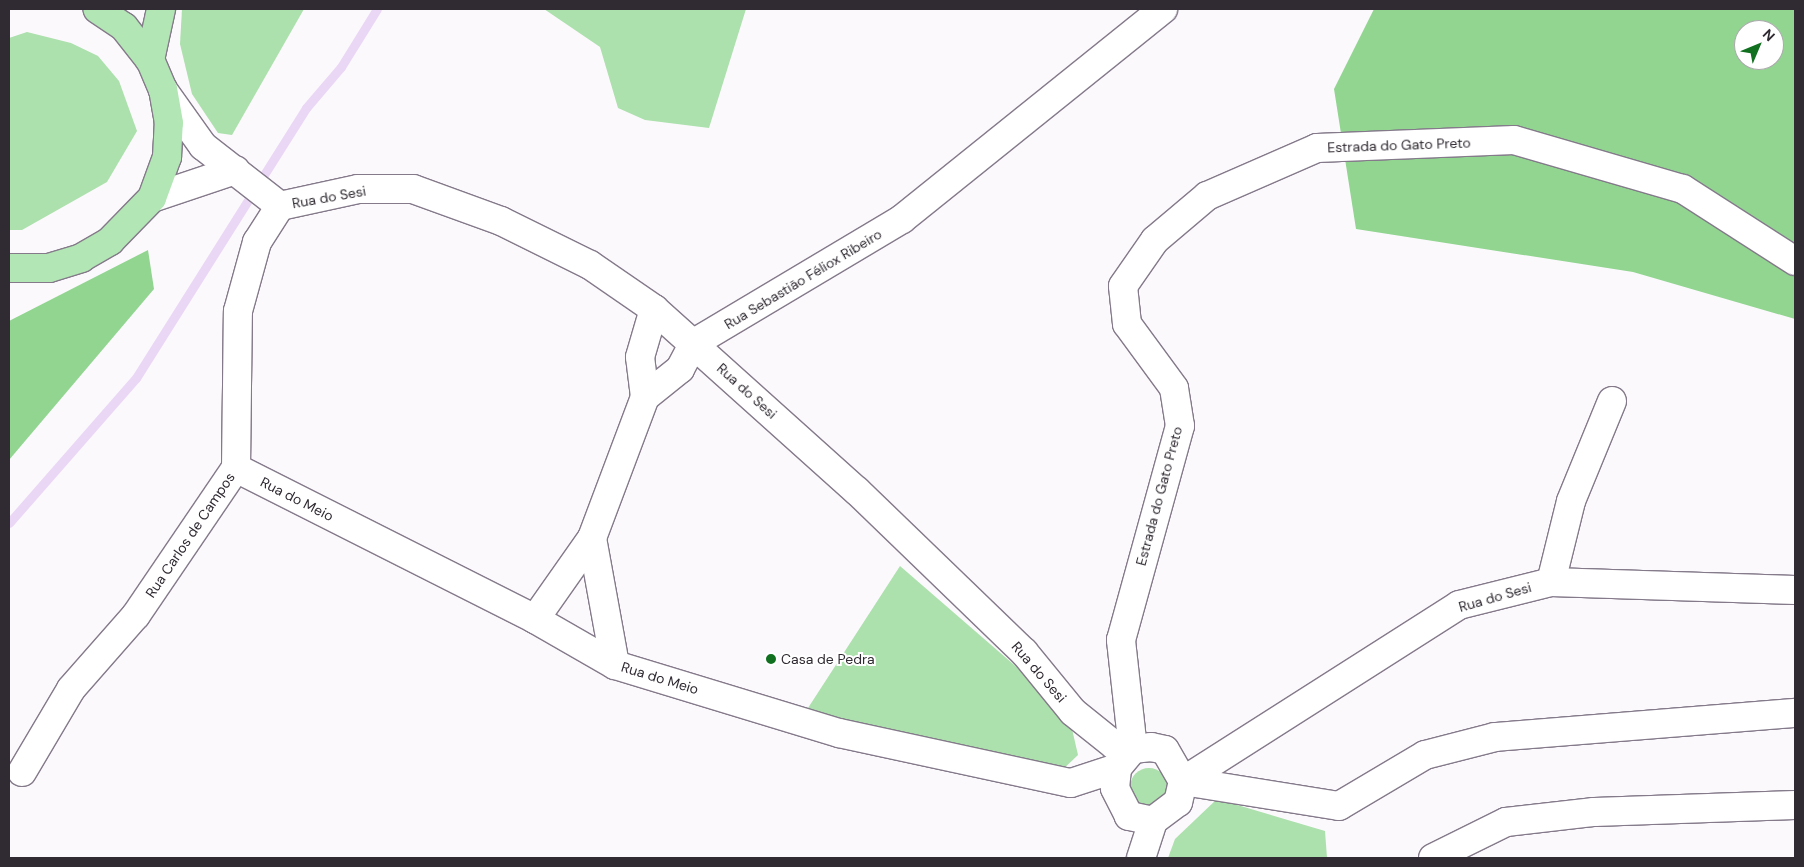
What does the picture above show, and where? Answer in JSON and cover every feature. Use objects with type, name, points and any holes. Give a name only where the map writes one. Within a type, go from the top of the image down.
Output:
[{"type":"main road","points":[[13,272],[81,258],[118,234],[152,198],[167,157],[169,123],[163,90],[150,60],[124,27],[97,9]]},
{"type":"main road","points":[[150,60],[160,9]]},
{"type":"street","name":"Rua Sebastião Féliox Ribeiro","points":[[644,397],[680,369],[694,344],[902,219],[1163,9]]},
{"type":"street","points":[[163,90],[203,146],[276,202]]},
{"type":"street","name":"Estrada do Gato Preto","points":[[1125,759],[1120,640],[1180,426],[1174,388],[1127,324],[1123,286],[1156,240],[1207,196],[1317,148],[1514,140],[1683,189],[1795,261]]},
{"type":"street","points":[[152,198],[238,173]]},
{"type":"street","name":"Rua do Sesi","points":[[276,202],[358,189],[412,189],[533,237],[590,265],[654,309],[694,344],[1024,652],[1073,712],[1114,745],[1125,759]]},
{"type":"street","name":"Rua Carlos de Campos","points":[[22,772],[71,689],[136,614],[236,468],[238,310],[257,242],[276,202]]},
{"type":"street","points":[[535,619],[592,538],[644,397],[640,357],[654,309]]},
{"type":"street","points":[[1551,582],[1571,501],[1612,401]]},
{"type":"street","name":"Rua do Meio","points":[[236,468],[535,619],[615,665],[839,733],[1071,783],[1125,759]]},
{"type":"street","points":[[592,538],[615,665]]},
{"type":"street","name":"Rua do Sesi","points":[[1183,781],[1459,605],[1551,582],[1795,590]]},
{"type":"street","points":[[1183,781],[1339,806],[1425,755],[1495,737],[1795,713]]},
{"type":"street","points":[[1141,858],[1153,821],[1178,802],[1183,781],[1165,750],[1125,759],[1115,788],[1129,816],[1153,821]]},
{"type":"street","points":[[1433,858],[1506,822],[1604,812],[1795,805]]},
{"type":"green space","points":[[182,9],[304,9],[232,135],[218,133],[192,94],[180,44]]},
{"type":"green space","points":[[544,9],[746,9],[709,128],[645,120],[618,108],[600,47]]},
{"type":"green space","points":[[1374,9],[1795,9],[1795,319],[1633,272],[1356,229],[1334,89]]},
{"type":"green space","points":[[27,32],[71,43],[98,56],[119,81],[137,131],[107,182],[22,230],[9,230],[9,38]]},
{"type":"green space","points":[[148,250],[154,289],[9,460],[9,321]]},
{"type":"green space","points":[[900,566],[1028,677],[1072,729],[1078,755],[1059,773],[990,766],[808,708]]},
{"type":"green space","points":[[1149,768],[1162,774],[1168,787],[1162,800],[1149,806],[1136,800],[1130,787],[1136,774]]},
{"type":"green space","points":[[1217,799],[1325,831],[1327,858],[1168,858],[1175,839]]},
{"type":"waterway","points":[[9,523],[136,378],[306,108],[341,67],[377,9]]},
{"type":"place","name":"Casa de Pedra","points":[[771,659]]}]
